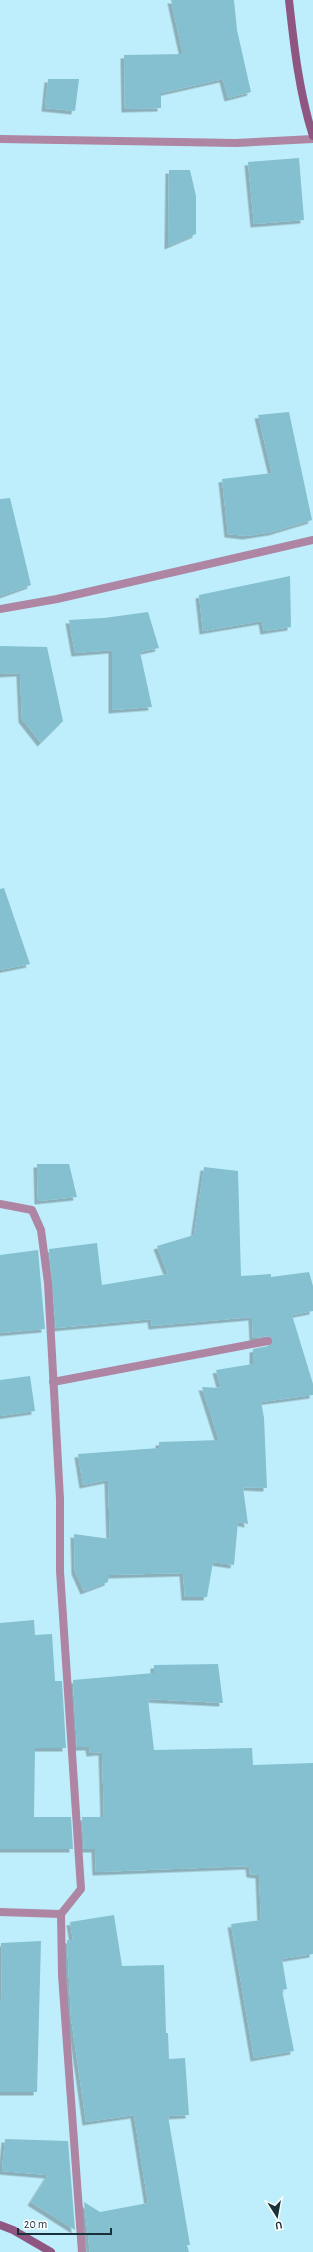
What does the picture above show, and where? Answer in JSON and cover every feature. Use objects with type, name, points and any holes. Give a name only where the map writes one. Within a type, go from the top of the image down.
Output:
[{"type":"street","points":[[0,139],[236,143],[313,138],[305,111],[297,69],[289,0]]},
{"type":"street","points":[[0,609],[57,600],[313,540]]},
{"type":"street","points":[[0,1204],[32,1210],[40,1230],[48,1283],[60,1499],[60,1571],[81,1889],[61,1914],[62,1975],[82,2252]]},
{"type":"street","points":[[53,1382],[268,1341]]},
{"type":"street","points":[[0,1912],[61,1914]]},
{"type":"street","points":[[0,2225],[13,2230],[51,2252]]},
{"type":"building","points":[[171,0],[234,0],[237,30],[251,92],[228,98],[223,79],[161,93],[161,108],[125,109],[124,55],[183,54]]},
{"type":"building","points":[[48,79],[79,79],[75,111],[45,108]]},
{"type":"building","points":[[299,158],[304,220],[254,224],[248,162]]},
{"type":"building","points":[[169,170],[190,170],[196,196],[196,234],[168,246]]},
{"type":"building","points":[[289,412],[312,520],[272,532],[246,536],[228,534],[222,479],[272,473],[258,415]]},
{"type":"building","points":[[10,498],[31,585],[0,596],[0,499]]},
{"type":"building","points":[[290,576],[291,627],[264,631],[262,621],[203,631],[199,595]]},
{"type":"building","points":[[148,612],[159,648],[140,652],[152,707],[112,710],[112,650],[75,653],[69,620],[104,618]]},
{"type":"building","points":[[0,646],[47,647],[63,721],[41,743],[22,719],[20,673],[0,674]]},
{"type":"building","points":[[4,888],[30,964],[0,970],[0,889]]},
{"type":"building","points":[[37,1164],[69,1164],[77,1197],[38,1201]]},
{"type":"building","points":[[204,1167],[238,1171],[241,1276],[271,1274],[271,1277],[309,1272],[313,1286],[313,1311],[292,1315],[313,1384],[313,1395],[261,1402],[264,1418],[267,1488],[243,1487],[248,1524],[238,1522],[234,1565],[213,1562],[207,1597],[185,1597],[183,1573],[109,1575],[108,1582],[84,1591],[75,1571],[74,1534],[110,1539],[108,1480],[83,1485],[78,1454],[159,1448],[159,1442],[219,1440],[202,1387],[221,1388],[216,1370],[253,1364],[253,1349],[269,1346],[273,1340],[269,1336],[253,1338],[252,1317],[152,1326],[151,1319],[56,1328],[49,1249],[97,1243],[102,1285],[168,1274],[157,1246],[194,1235]]},
{"type":"building","points":[[38,1250],[45,1329],[0,1333],[0,1255]]},
{"type":"building","points":[[30,1376],[35,1411],[0,1416],[0,1380]]},
{"type":"building","points":[[34,1620],[35,1635],[52,1634],[55,1681],[62,1681],[66,1748],[35,1748],[34,1817],[71,1817],[73,1849],[0,1849],[0,1623]]},
{"type":"building","points":[[218,1664],[223,1703],[148,1699],[154,1750],[252,1748],[253,1765],[313,1763],[313,1954],[282,1959],[287,1989],[282,1990],[294,2051],[254,2058],[231,1924],[261,1920],[259,1875],[250,1874],[249,1866],[96,1872],[95,1849],[84,1849],[82,1817],[104,1817],[102,1752],[90,1753],[89,1747],[77,1747],[73,1680],[154,1673],[154,1665]]},
{"type":"building","points":[[114,1915],[122,1966],[164,1965],[166,2033],[168,2033],[169,2059],[185,2058],[189,2115],[168,2116],[190,2245],[187,2245],[189,2252],[90,2252],[84,2202],[100,2212],[148,2203],[134,2115],[86,2122],[71,2017],[67,1940],[73,1940],[70,1922]]},
{"type":"building","points":[[41,1941],[37,2092],[0,2092],[0,1999],[2,1999],[1,1943]]},
{"type":"building","points":[[5,2139],[68,2141],[75,2230],[31,2202],[48,2175],[2,2171]]}]
